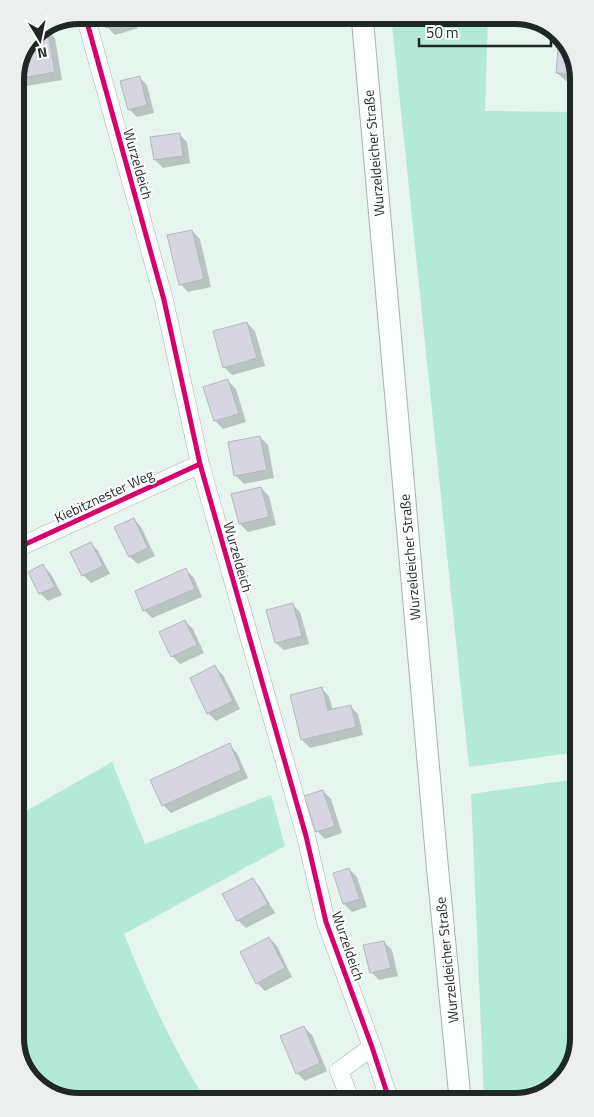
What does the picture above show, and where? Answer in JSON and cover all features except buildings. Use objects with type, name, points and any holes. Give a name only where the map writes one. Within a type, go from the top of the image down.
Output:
[{"type":"main road","name":"Wurzeldeicher Straße","points":[[363,24],[460,1093]]},
{"type":"street","name":"Wurzeldeich","points":[[87,24],[164,300],[200,464],[306,836],[326,922],[387,1093]]},
{"type":"street","name":"Kiebitznester Weg","points":[[24,545],[200,464]]},
{"type":"street","points":[[348,1093],[339,1072],[372,1047]]},
{"type":"green space","points":[[392,24],[488,24],[485,111],[570,112],[570,753],[469,767]]},
{"type":"green space","points":[[112,762],[145,844],[271,795],[285,846],[124,934],[161,1020],[202,1093],[68,1092],[45,1082],[31,1066],[25,1049],[24,1039],[24,812]]},
{"type":"green space","points":[[570,780],[569,1049],[565,1063],[557,1075],[543,1086],[526,1092],[484,1093],[471,794]]},
{"type":"cycle path","points":[[87,24],[164,300],[200,464],[306,836],[326,922],[387,1093]]},
{"type":"cycle path","points":[[24,545],[200,464]]}]
